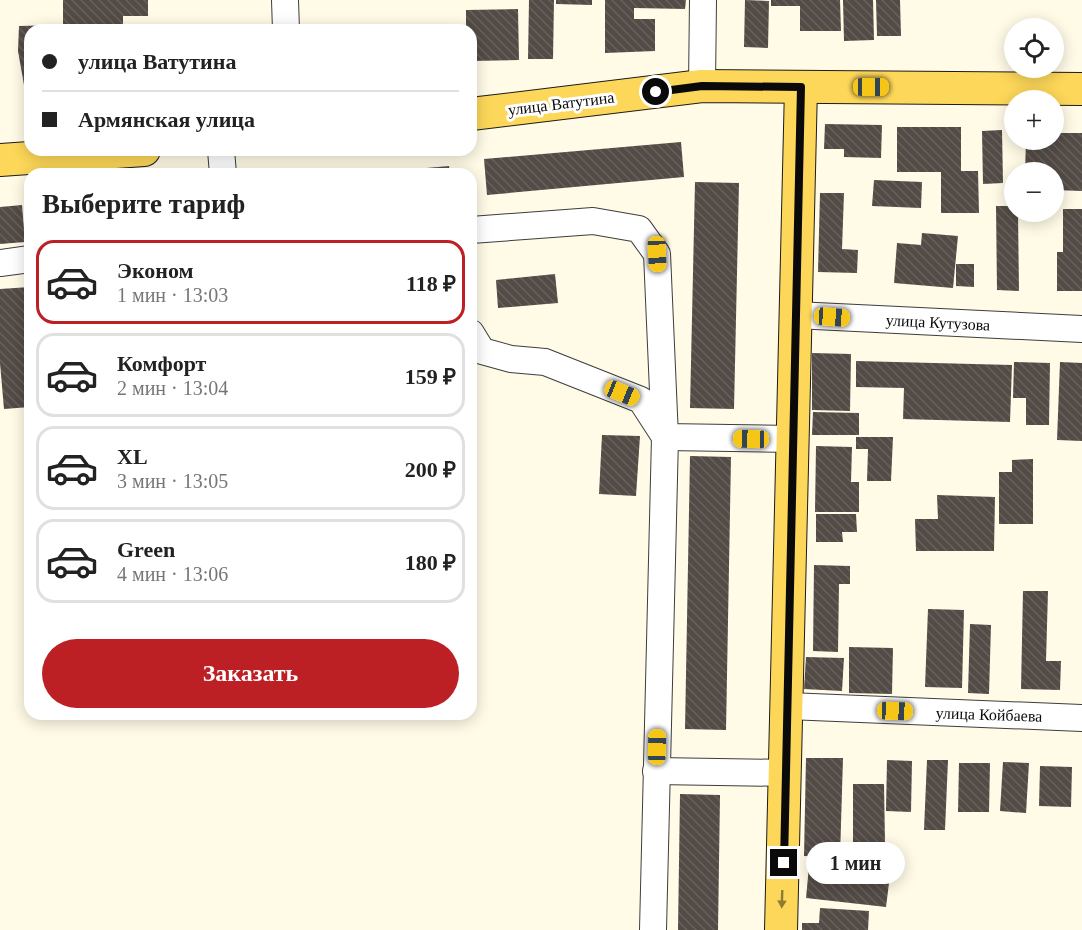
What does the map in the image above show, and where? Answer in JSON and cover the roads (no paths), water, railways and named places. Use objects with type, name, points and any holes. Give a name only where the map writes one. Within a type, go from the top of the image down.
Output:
[{"type":"main road","name":"улица Ватутина","points":[[477,113],[702,86],[1082,89]]},
{"type":"main road","points":[[781,930],[787,773],[801,87]]},
{"type":"main road","points":[[0,160],[33,166],[102,156]]},
{"type":"street","points":[[285,0],[286,24]]},
{"type":"street","points":[[702,86],[703,0]]},
{"type":"street","points":[[477,230],[592,221],[639,229],[657,254],[664,437],[653,930]]},
{"type":"street","points":[[0,263],[24,260]]},
{"type":"street","name":"улица Кутузова","points":[[795,315],[1082,329]]},
{"type":"street","points":[[477,342],[483,351],[511,359],[545,362],[641,400],[664,437]]},
{"type":"street","points":[[664,437],[793,439]]},
{"type":"street","name":"улица Койбаева","points":[[788,706],[1082,718]]},
{"type":"street","points":[[656,771],[787,773]]}]
